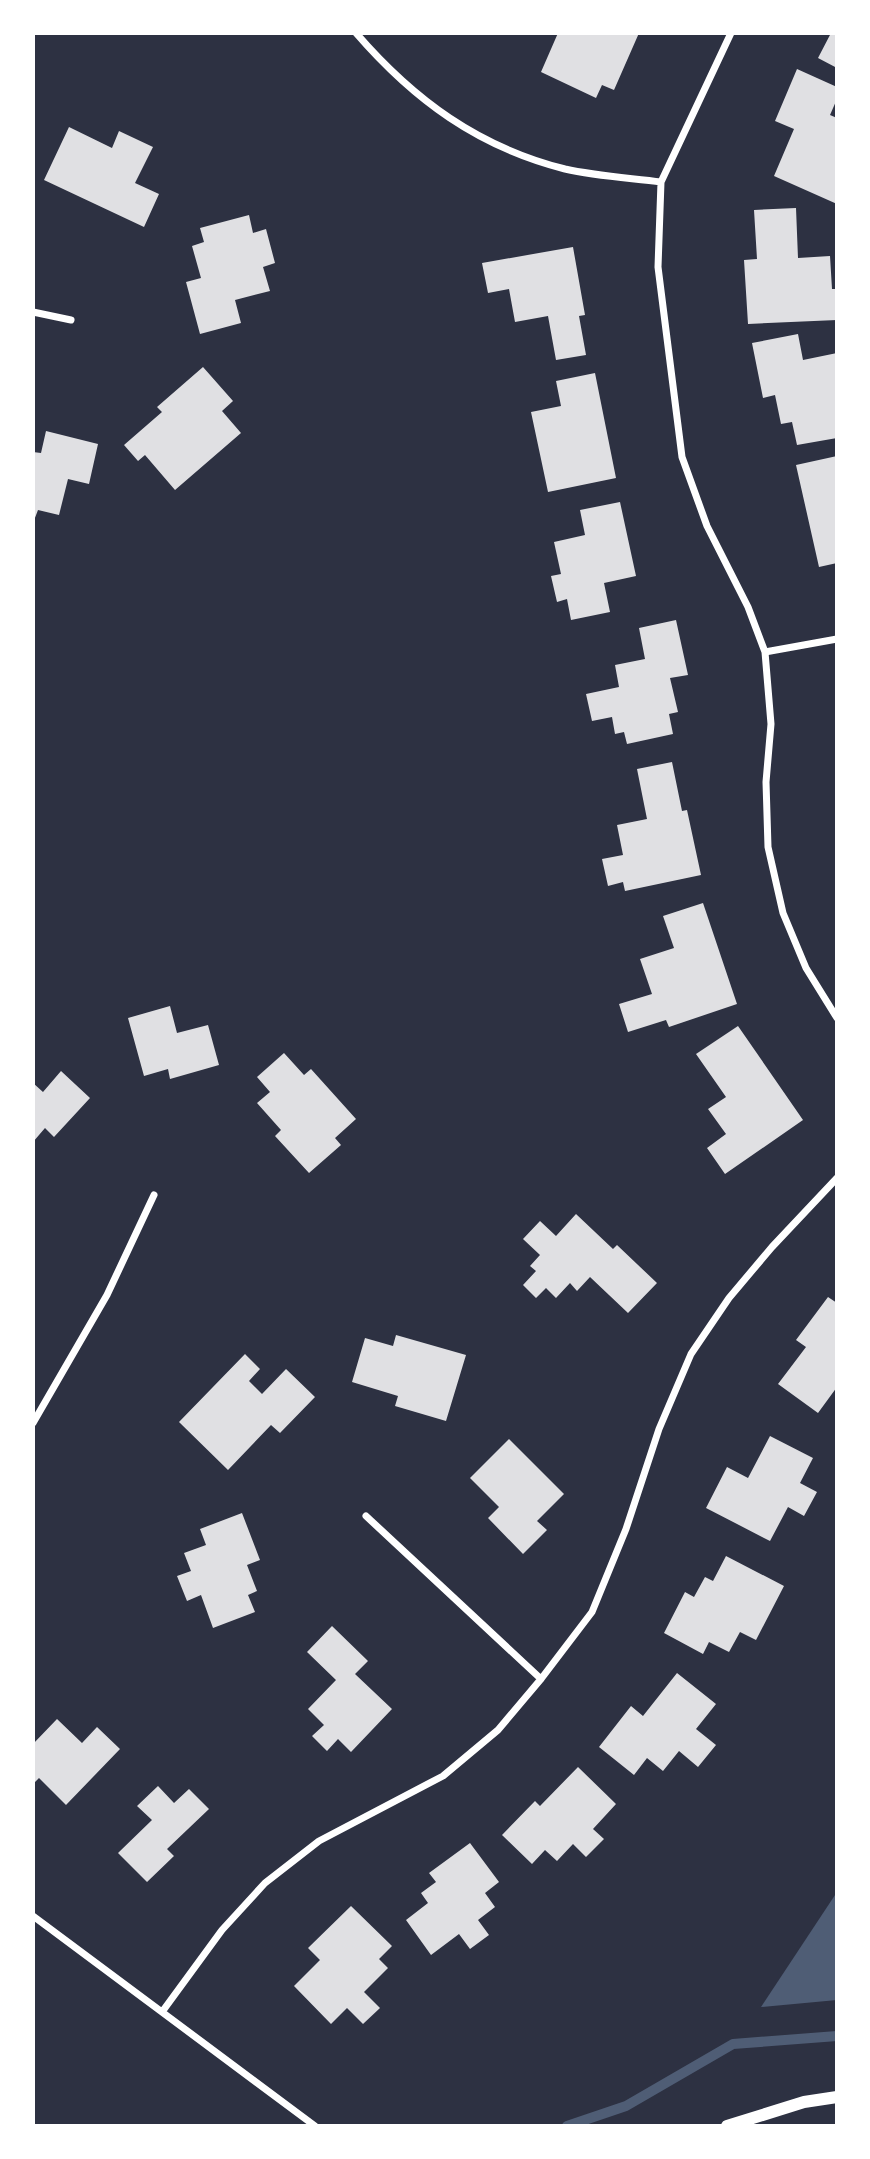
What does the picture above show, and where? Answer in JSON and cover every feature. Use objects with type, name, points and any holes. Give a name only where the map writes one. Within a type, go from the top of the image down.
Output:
[{"type":"street","points":[[356,33],[380,61],[421,99],[464,128],[513,153],[567,169],[661,182]]},
{"type":"street","points":[[731,33],[661,182],[657,267],[682,457],[707,526],[748,607],[765,652],[771,724],[766,782],[768,847],[783,913],[806,968],[837,1018]]},
{"type":"street","points":[[33,312],[71,320]]},
{"type":"street","points":[[765,652],[837,639]]},
{"type":"street","points":[[162,2012],[222,1930],[265,1883],[319,1841],[443,1776],[498,1730],[541,1679],[592,1612],[626,1529],[659,1429],[691,1354],[729,1298],[772,1247],[837,1178]]},
{"type":"street","points":[[33,1423],[107,1295],[154,1195]]},
{"type":"street","points":[[366,1516],[541,1679]]},
{"type":"street","points":[[33,1916],[314,2126]]},
{"type":"street","points":[[727,2126],[804,2102],[837,2097]]},
{"type":"water","points":[[837,1892],[837,2000],[761,2007]]},
{"type":"building","points":[[558,33],[639,33],[614,90],[602,85],[596,98],[541,72]]},
{"type":"building","points":[[831,33],[837,33],[837,68],[818,58]]},
{"type":"building","points":[[797,69],[837,87],[837,99],[830,115],[837,118],[837,204],[774,176],[794,129],[775,121]]},
{"type":"building","points":[[69,127],[112,148],[119,131],[153,147],[135,183],[159,194],[144,227],[44,180]]},
{"type":"building","points":[[796,208],[798,258],[830,256],[832,289],[837,289],[837,320],[748,324],[744,260],[757,259],[754,210]]},
{"type":"building","points":[[249,215],[253,233],[266,229],[275,263],[263,267],[270,291],[235,300],[241,323],[200,334],[186,282],[201,278],[192,246],[204,242],[200,228]]},
{"type":"building","points":[[573,247],[585,315],[579,316],[586,355],[556,360],[548,316],[515,322],[509,289],[488,293],[482,263]]},
{"type":"building","points":[[798,334],[803,360],[837,353],[837,438],[797,445],[792,422],[781,424],[775,395],[763,398],[752,343]]},
{"type":"building","points":[[203,367],[233,401],[222,411],[241,433],[175,490],[145,455],[138,461],[124,445],[162,412],[157,407]]},
{"type":"building","points":[[595,373],[616,478],[548,492],[531,412],[561,406],[556,381]]},
{"type":"building","points":[[46,431],[98,444],[89,484],[68,479],[59,515],[38,510],[33,523],[33,452],[41,453]]},
{"type":"building","points":[[837,456],[837,563],[819,567],[796,465]]},
{"type":"building","points":[[620,502],[636,576],[604,583],[610,612],[571,620],[567,599],[557,602],[551,576],[561,574],[554,542],[585,535],[580,510]]},
{"type":"building","points":[[676,620],[688,675],[670,678],[678,712],[669,714],[673,734],[627,744],[624,732],[615,734],[612,717],[592,721],[586,694],[619,687],[615,665],[645,659],[639,628]]},
{"type":"building","points":[[672,762],[682,811],[687,810],[701,875],[625,891],[623,882],[608,886],[602,859],[623,855],[617,825],[647,819],[637,769]]},
{"type":"building","points":[[703,903],[737,1004],[669,1027],[666,1020],[628,1032],[619,1004],[652,994],[640,959],[674,948],[663,916]]},
{"type":"building","points":[[170,1006],[177,1033],[208,1025],[219,1065],[170,1079],[168,1069],[144,1076],[128,1018]]},
{"type":"building","points":[[738,1026],[803,1120],[725,1174],[707,1148],[726,1134],[708,1109],[726,1097],[696,1054]]},
{"type":"building","points":[[284,1053],[304,1075],[311,1069],[356,1119],[335,1138],[341,1145],[309,1173],[275,1136],[281,1130],[257,1103],[270,1092],[257,1077]]},
{"type":"building","points":[[61,1071],[90,1098],[54,1137],[45,1128],[33,1142],[33,1083],[43,1092]]},
{"type":"building","points":[[576,1214],[613,1249],[617,1245],[657,1283],[628,1313],[590,1277],[577,1291],[570,1283],[556,1298],[546,1288],[536,1298],[523,1285],[536,1271],[530,1266],[540,1255],[523,1239],[540,1221],[556,1236]]},
{"type":"building","points":[[828,1297],[837,1303],[837,1387],[818,1413],[778,1384],[806,1347],[796,1340]]},
{"type":"building","points":[[396,1335],[466,1355],[446,1421],[395,1406],[398,1396],[352,1382],[365,1338],[393,1346]]},
{"type":"building","points":[[245,1354],[260,1369],[249,1381],[262,1394],[286,1369],[315,1397],[280,1433],[271,1425],[228,1470],[179,1422]]},
{"type":"building","points":[[770,1436],[813,1458],[800,1483],[817,1492],[804,1516],[788,1507],[770,1541],[706,1508],[727,1467],[748,1478]]},
{"type":"building","points":[[509,1439],[564,1494],[537,1521],[547,1530],[523,1554],[488,1518],[499,1507],[470,1478]]},
{"type":"building","points":[[242,1513],[260,1560],[247,1565],[257,1591],[248,1595],[255,1612],[213,1628],[201,1595],[187,1601],[177,1576],[191,1571],[184,1553],[206,1545],[200,1529]]},
{"type":"building","points":[[726,1556],[784,1586],[756,1640],[740,1632],[729,1652],[709,1642],[703,1654],[664,1633],[685,1592],[694,1597],[705,1577],[713,1581]]},
{"type":"building","points":[[332,1626],[368,1661],[355,1674],[392,1709],[351,1752],[338,1739],[327,1751],[312,1736],[324,1725],[308,1709],[336,1680],[307,1652]]},
{"type":"building","points":[[677,1673],[716,1704],[696,1729],[716,1745],[698,1767],[679,1751],[663,1771],[647,1758],[634,1775],[599,1747],[631,1706],[643,1716]]},
{"type":"building","points":[[57,1719],[82,1743],[97,1727],[120,1749],[66,1805],[39,1778],[33,1784],[33,1744]]},
{"type":"building","points":[[578,1767],[616,1804],[593,1829],[604,1839],[586,1857],[573,1844],[557,1861],[545,1850],[532,1864],[502,1835],[535,1801],[540,1806]]},
{"type":"building","points":[[158,1786],[174,1803],[189,1789],[209,1809],[167,1849],[174,1856],[147,1882],[118,1853],[152,1820],[137,1806]]},
{"type":"building","points":[[470,1843],[499,1882],[485,1893],[495,1907],[478,1920],[489,1935],[470,1949],[459,1934],[431,1955],[406,1920],[428,1903],[421,1893],[436,1882],[429,1873]]},
{"type":"building","points":[[351,1906],[392,1946],[379,1959],[388,1968],[364,1992],[380,2008],[363,2024],[347,2008],[331,2024],[294,1986],[320,1960],[308,1948]]},
{"type":"waterway","points":[[567,2126],[626,2106],[733,2044],[837,2036]]}]
